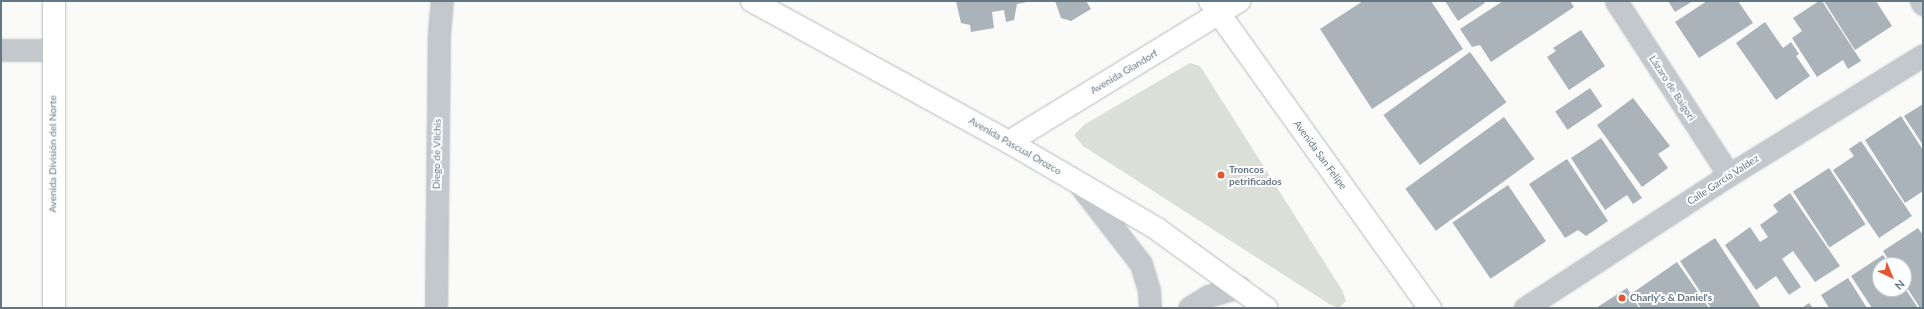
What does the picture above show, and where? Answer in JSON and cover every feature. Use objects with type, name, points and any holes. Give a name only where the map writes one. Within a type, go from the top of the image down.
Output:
[{"type":"main road","name":"Avenida División del Norte","points":[[54,1],[54,308]]},
{"type":"main road","name":"Avenida Pascual Orozco","points":[[752,1],[1009,142],[1157,229],[1240,287],[1266,308]]},
{"type":"main road","name":"Avenida Glandorf","points":[[1009,142],[1214,8],[1240,1]]},
{"type":"main road","name":"Avenida San Felipe","points":[[1214,8],[1430,308]]},
{"type":"street","name":"Diego de VIlchis","points":[[436,308],[439,33],[442,1]]},
{"type":"street","name":"Lázaro de Baigori","points":[[1616,1],[1729,175]]},
{"type":"street","points":[[1,50],[53,50]]},
{"type":"street","name":"Calle García Valdez","points":[[1525,308],[1729,175],[1923,55]]},
{"type":"street","points":[[1076,181],[1141,264],[1149,290],[1150,308]]},
{"type":"street","points":[[1189,308],[1208,296],[1240,287]]},
{"type":"shaded area","points":[[1190,63],[1200,66],[1342,290],[1346,301],[1339,308],[1329,304],[1083,146],[1074,135],[1085,124]]},
{"type":"building","points":[[956,1],[1027,2],[1017,4],[1014,20],[1006,22],[1004,10],[992,12],[994,28],[971,32],[970,25],[961,23]]},
{"type":"building","points":[[1055,1],[1086,1],[1091,9],[1071,21],[1061,18]]},
{"type":"building","points":[[1363,1],[1431,1],[1463,49],[1372,109],[1320,29]]},
{"type":"building","points":[[1445,1],[1484,1],[1485,3],[1458,21]]},
{"type":"building","points":[[1503,1],[1570,1],[1574,7],[1491,62],[1480,45],[1472,47],[1460,29]]},
{"type":"building","points":[[1668,1],[1693,1],[1675,12]]},
{"type":"building","points":[[1707,1],[1738,1],[1753,23],[1699,58],[1675,22]]},
{"type":"building","points":[[1819,1],[1822,1],[1861,61],[1848,69],[1843,60],[1817,77],[1792,38],[1802,31],[1793,18]]},
{"type":"building","points":[[1824,1],[1876,1],[1892,26],[1855,50]]},
{"type":"building","points":[[1765,22],[1783,48],[1791,42],[1799,54],[1796,56],[1810,76],[1776,100],[1736,43]]},
{"type":"building","points":[[1581,30],[1605,66],[1569,90],[1547,57],[1556,51],[1553,48]]},
{"type":"building","points":[[1470,52],[1506,102],[1420,165],[1383,115]]},
{"type":"building","points":[[1590,88],[1602,106],[1567,130],[1555,111]]},
{"type":"building","points":[[1633,98],[1670,146],[1658,154],[1668,168],[1642,187],[1597,125]]},
{"type":"building","points":[[1923,104],[1923,145],[1904,116]]},
{"type":"building","points":[[1901,116],[1923,150],[1923,191],[1905,203],[1865,140]]},
{"type":"building","points":[[1504,117],[1535,159],[1436,231],[1405,189]]},
{"type":"building","points":[[1601,138],[1642,198],[1633,204],[1627,195],[1605,210],[1571,158]]},
{"type":"building","points":[[1861,141],[1912,216],[1879,238],[1833,170],[1854,156],[1849,149]]},
{"type":"building","points":[[1567,159],[1608,221],[1586,236],[1578,230],[1565,238],[1529,184]]},
{"type":"building","points":[[1829,168],[1865,224],[1829,248],[1793,191]]},
{"type":"building","points":[[1508,185],[1546,241],[1490,279],[1452,222]]},
{"type":"building","points":[[1790,193],[1840,266],[1815,282],[1793,251],[1782,259],[1801,287],[1789,295],[1776,276],[1756,290],[1725,245],[1750,227],[1760,242],[1768,237],[1760,225],[1778,212],[1773,205]]},
{"type":"building","points":[[1918,228],[1923,235],[1923,306],[1920,308],[1912,296],[1912,257],[1887,257],[1883,251]]},
{"type":"building","points":[[1715,238],[1761,308],[1711,308],[1680,261]]},
{"type":"building","points":[[1677,262],[1709,308],[1641,308],[1631,294]]},
{"type":"building","points":[[1872,262],[1872,297],[1911,297],[1918,308],[1872,308],[1851,276]]},
{"type":"building","points":[[1848,278],[1867,308],[1829,308],[1821,295]]},
{"type":"building","name":"Charly's & Daniel's","points":[[1627,288],[1639,308],[1596,308]]},
{"type":"building","points":[[1809,303],[1813,308],[1802,308]]},
{"type":"place","name":"Troncos petrificados","points":[[1221,175]]},
{"type":"place","name":"Charly's & Daniel's","points":[[1622,298]]}]
